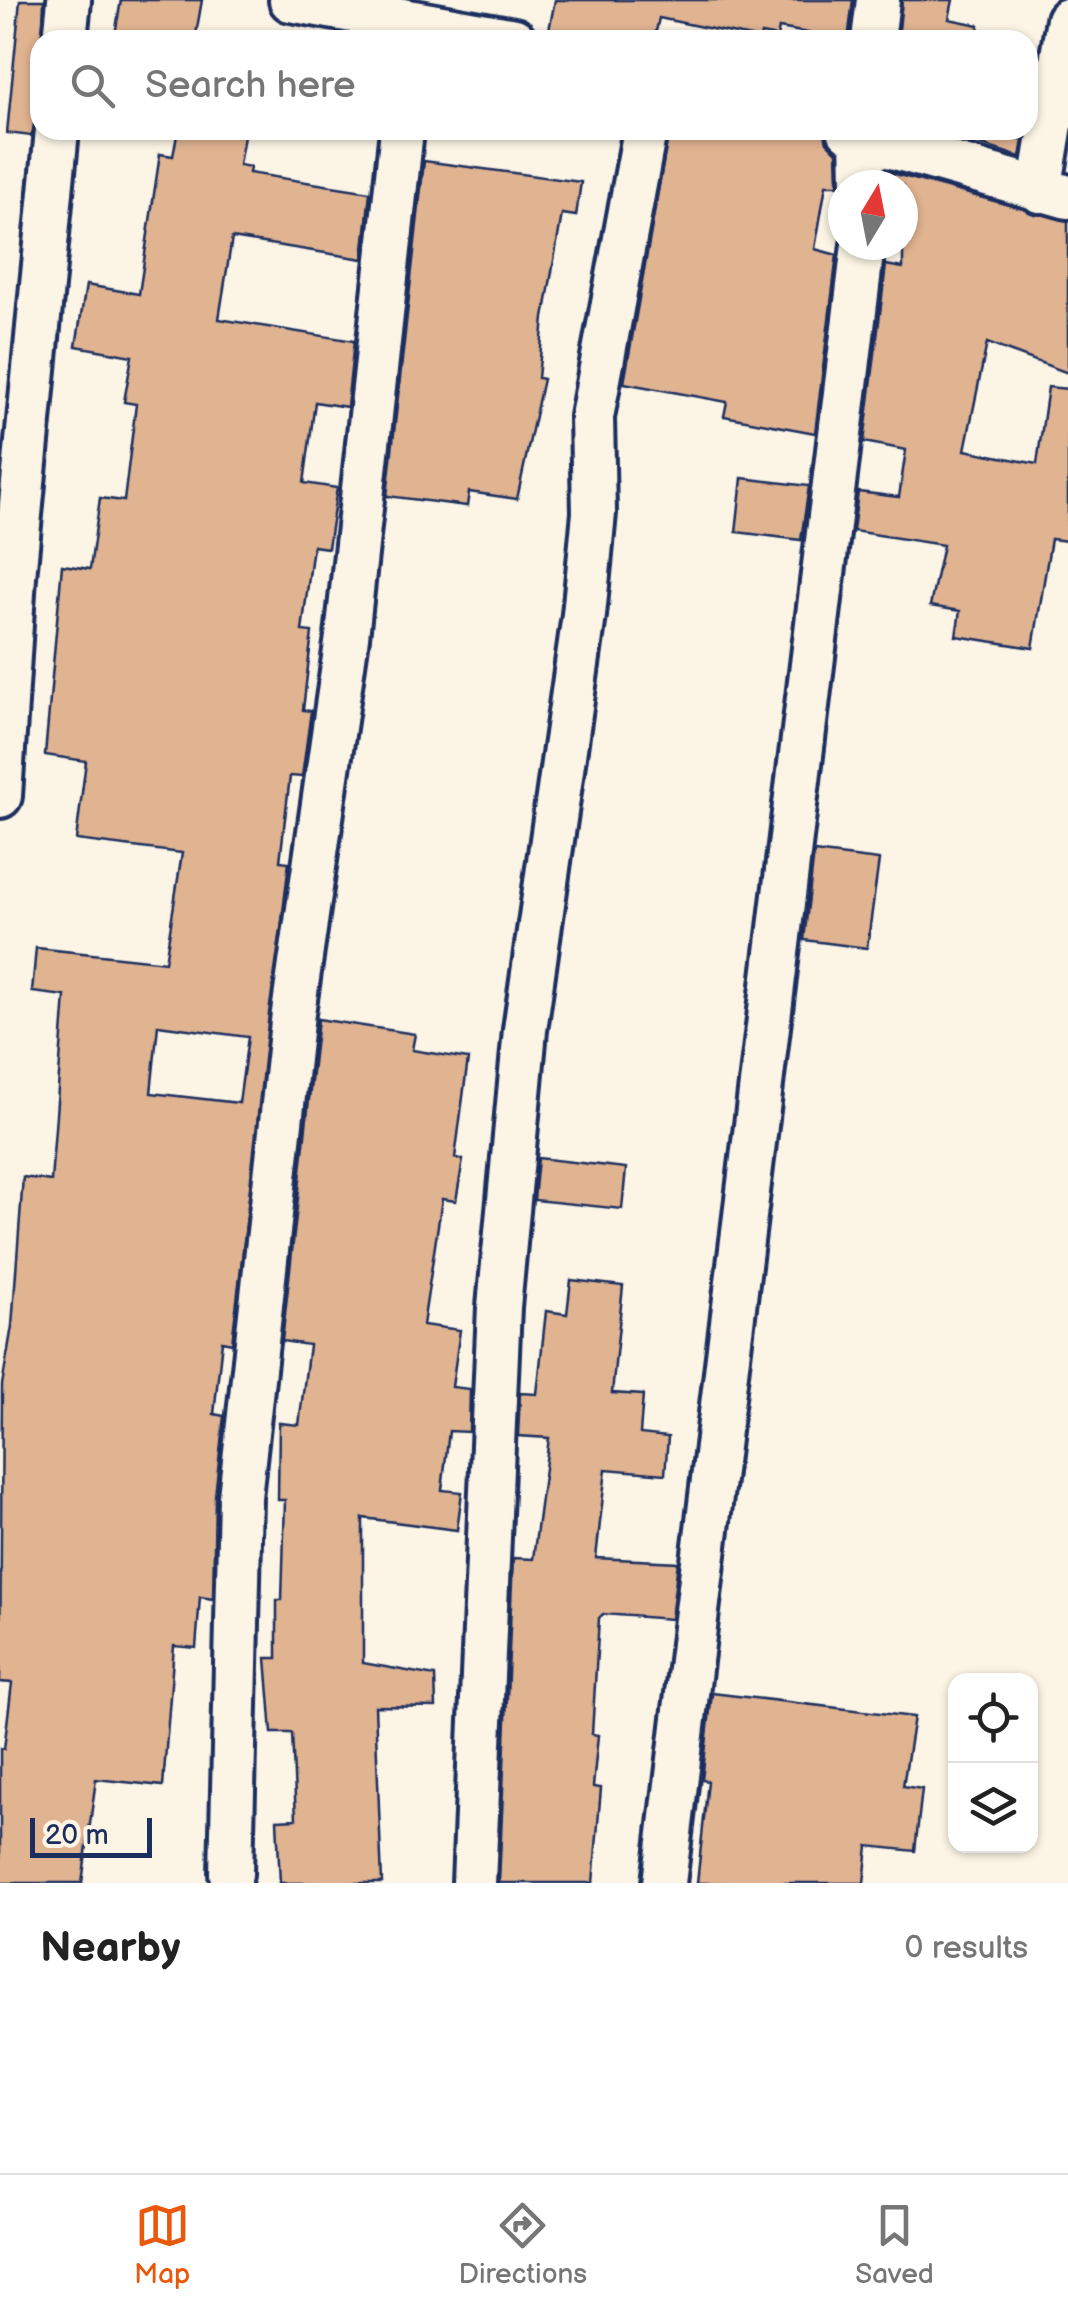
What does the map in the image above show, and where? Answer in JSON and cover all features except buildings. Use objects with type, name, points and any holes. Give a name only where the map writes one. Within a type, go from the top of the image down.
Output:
[{"type":"street","points":[[67,30],[69,0]]},
{"type":"street","points":[[291,0],[464,30]]},
{"type":"street","points":[[874,30],[878,0]]},
{"type":"street","points":[[880,140],[1054,194],[1068,20]]},
{"type":"street","points":[[0,796],[14,577],[56,140]]},
{"type":"street","points":[[230,1874],[240,1496],[293,1013],[347,637],[401,140]]},
{"type":"street","points":[[474,1883],[499,1306],[523,1049],[584,615],[594,513],[592,417],[642,140]]},
{"type":"street","points":[[858,140],[861,170]]},
{"type":"street","points":[[664,1883],[861,260]]}]
